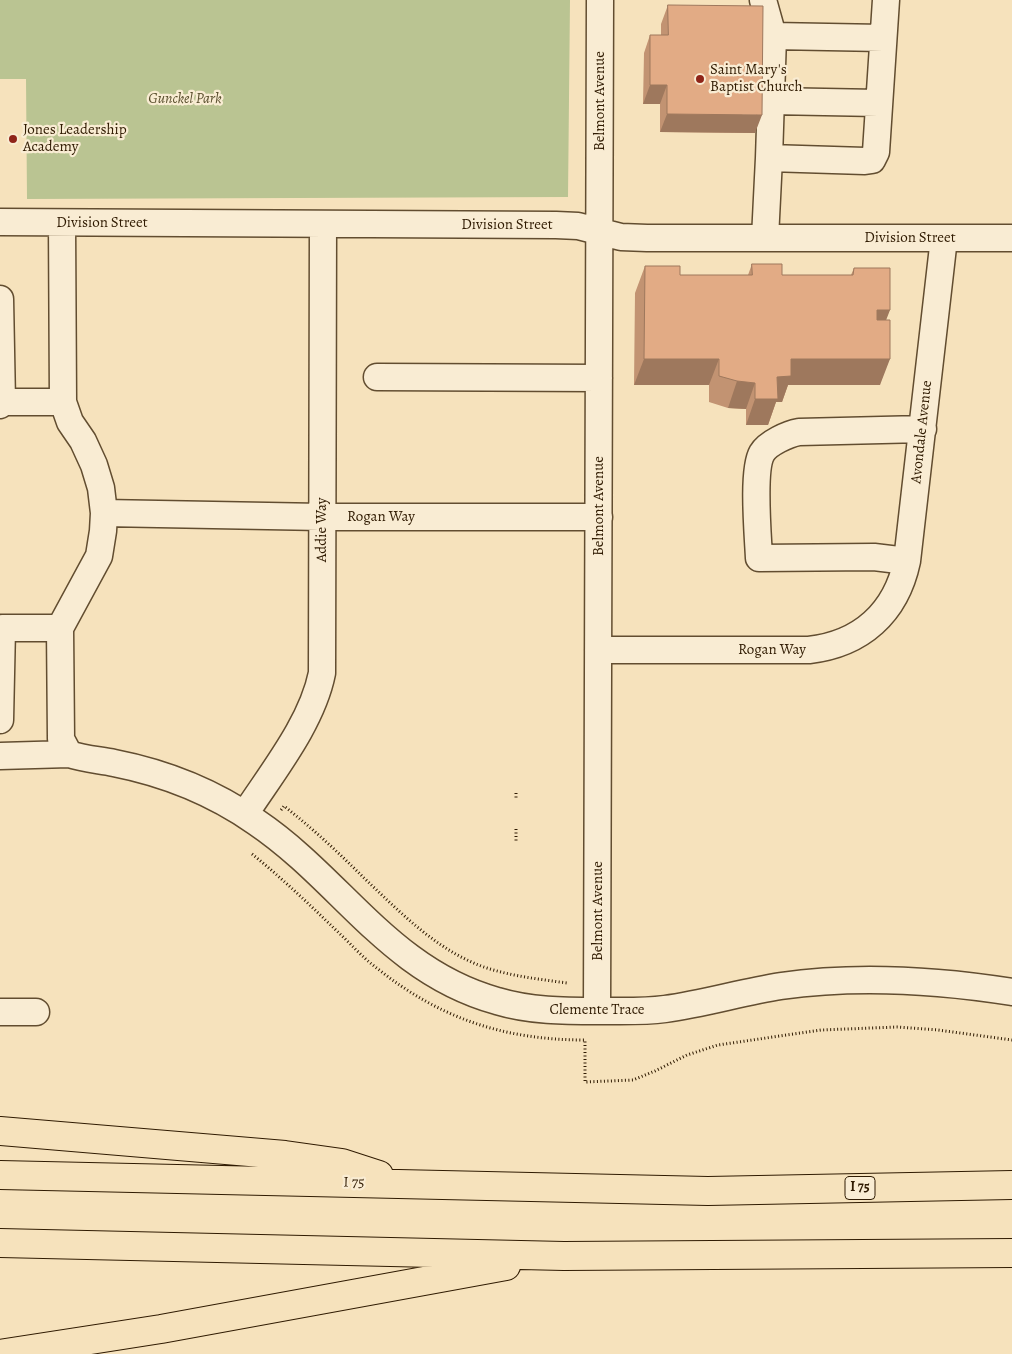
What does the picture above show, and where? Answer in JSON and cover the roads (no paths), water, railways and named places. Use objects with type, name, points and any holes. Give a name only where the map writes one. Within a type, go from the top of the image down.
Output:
[{"type":"highway","points":[[0,1131],[285,1155],[342,1163],[410,1184]]},
{"type":"highway","name":"I 75","points":[[0,1175],[708,1191],[1012,1185]]},
{"type":"highway","points":[[0,1243],[564,1256],[1012,1253]]},
{"type":"highway","points":[[0,1354],[161,1329],[564,1256]]},
{"type":"street","name":"Belmont Avenue","points":[[597,1011],[600,0]]},
{"type":"street","points":[[763,0],[773,36],[765,238]]},
{"type":"street","points":[[768,158],[872,160],[876,152],[886,0]]},
{"type":"street","points":[[773,36],[884,38]]},
{"type":"street","points":[[771,101],[878,103]]},
{"type":"street","name":"Division Street","points":[[0,222],[556,225],[578,226],[621,237],[647,238],[1012,238]]},
{"type":"street","points":[[62,223],[63,402],[70,422],[83,441],[94,465],[101,488],[104,513],[99,556],[60,628],[61,739],[69,754]]},
{"type":"street","name":"Addie Way","points":[[245,814],[306,719],[319,690],[323,656],[323,224]]},
{"type":"street","name":"Avondale Avenue","points":[[878,619],[898,591],[907,561],[944,238]]},
{"type":"street","points":[[0,299],[1,404],[63,402]]},
{"type":"street","points":[[377,377],[599,378]]},
{"type":"street","points":[[907,561],[874,557],[759,558],[757,468],[763,452],[778,440],[790,434],[799,432],[922,429]]},
{"type":"street","name":"Rogan Way","points":[[104,513],[322,517],[599,517]]},
{"type":"street","name":"Rogan Way","points":[[598,650],[809,650],[847,641],[878,619]]},
{"type":"street","points":[[0,720],[1,626],[60,628]]},
{"type":"street","name":"Clemente Trace","points":[[0,756],[69,754],[88,760],[112,762],[140,769],[200,789],[245,814],[295,852],[386,940],[409,958],[434,975],[468,992],[513,1006],[549,1010],[597,1011],[666,1009],[780,986],[853,980],[936,982],[1012,992]]},
{"type":"street","points":[[0,1012],[36,1012]]},
{"type":"place","name":"Saint Mary's Baptist Church","points":[[700,79]]},
{"type":"place","name":"Jones Leadership Academy","points":[[13,139]]},
{"type":"park label","name":"Gunckel Park","points":[[185,99]]}]
